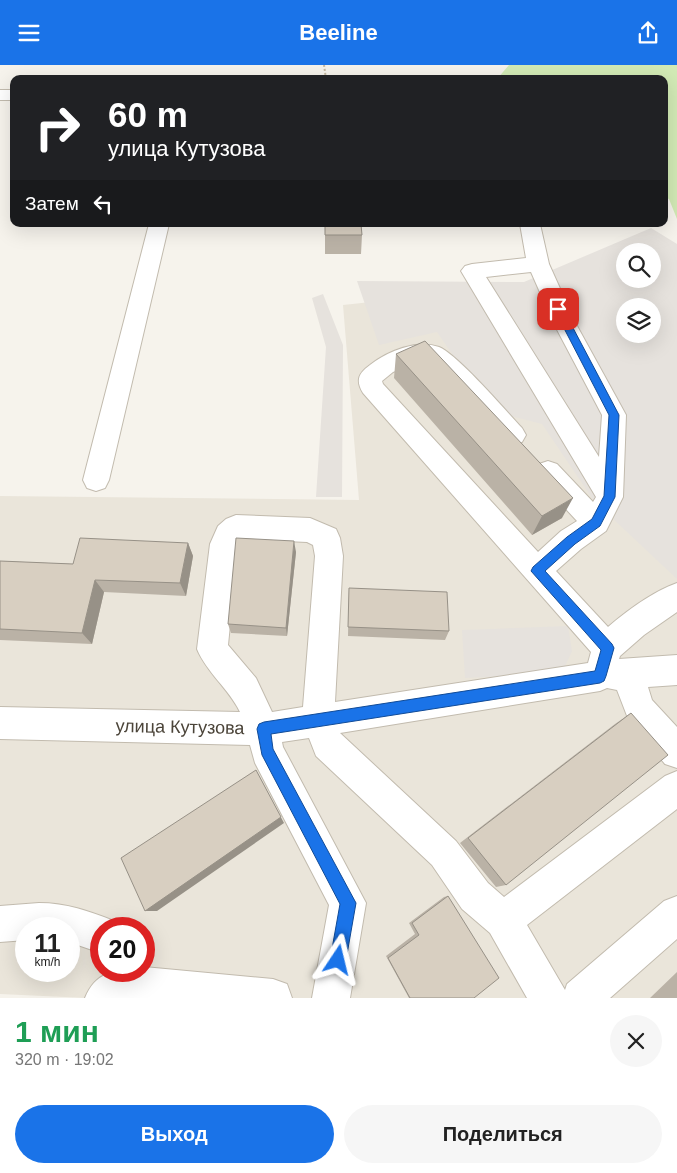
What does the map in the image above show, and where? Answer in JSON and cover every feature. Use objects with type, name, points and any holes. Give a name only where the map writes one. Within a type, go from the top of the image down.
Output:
[{"type":"street","points":[[96,480],[158,227]]},
{"type":"street","points":[[531,227],[538,264],[565,324],[614,415],[610,497],[596,523],[571,540],[537,571]]},
{"type":"street","points":[[538,264],[472,271],[610,497]]},
{"type":"street","points":[[596,523],[455,373],[433,353],[418,352],[385,365],[370,378],[371,387],[537,571],[612,666],[640,710],[677,752]]},
{"type":"street","points":[[332,998],[348,903],[266,751],[264,729],[244,689],[212,649],[224,544],[228,534],[236,527],[310,530],[326,538],[329,556],[318,720],[328,744],[444,853],[475,896],[503,920],[549,998]]},
{"type":"street","points":[[612,666],[633,625],[677,596]]},
{"type":"street","name":"улица Кутузова","points":[[0,723],[264,729],[612,666],[677,669]]},
{"type":"street","points":[[503,920],[677,788]]},
{"type":"street","points":[[581,998],[677,914]]},
{"type":"street","points":[[0,924],[40,919],[80,925],[90,930]]},
{"type":"street","points":[[117,985],[274,998]]},
{"type":"shaded area","points":[[651,228],[677,244],[677,579],[594,501],[542,424],[491,411],[437,332],[379,345],[357,281],[524,282]]},
{"type":"shaded area","points":[[502,288],[677,509],[677,998],[86,998],[0,994],[0,496],[359,500],[343,305]]},
{"type":"shaded area","points":[[323,294],[343,345],[342,497],[316,497],[326,347],[312,298]]},
{"type":"shaded area","points":[[568,626],[572,651],[562,673],[465,678],[462,630]]},
{"type":"green space","points":[[509,65],[677,65],[677,219],[668,199],[668,75],[500,75]]},
{"type":"building","points":[[325,227],[361,227],[362,235],[325,235]]},
{"type":"building","points":[[425,341],[573,498],[542,516],[396,354]]},
{"type":"building","points":[[80,538],[188,543],[180,583],[95,580],[82,633],[0,629],[0,561],[73,564]]},
{"type":"building","points":[[236,538],[294,541],[286,628],[228,624]]},
{"type":"building","points":[[349,588],[447,592],[449,631],[348,627]]},
{"type":"building","points":[[631,713],[668,755],[506,885],[468,838]]},
{"type":"building","points":[[256,770],[281,817],[145,911],[121,858]]},
{"type":"building","points":[[448,896],[499,978],[474,998],[410,998],[388,958],[419,935],[412,923]]},
{"type":"route","points":[[338,960],[348,903],[266,751],[264,729],[600,676],[608,648],[537,571],[571,540],[596,523],[610,497],[614,415],[558,309]]}]
